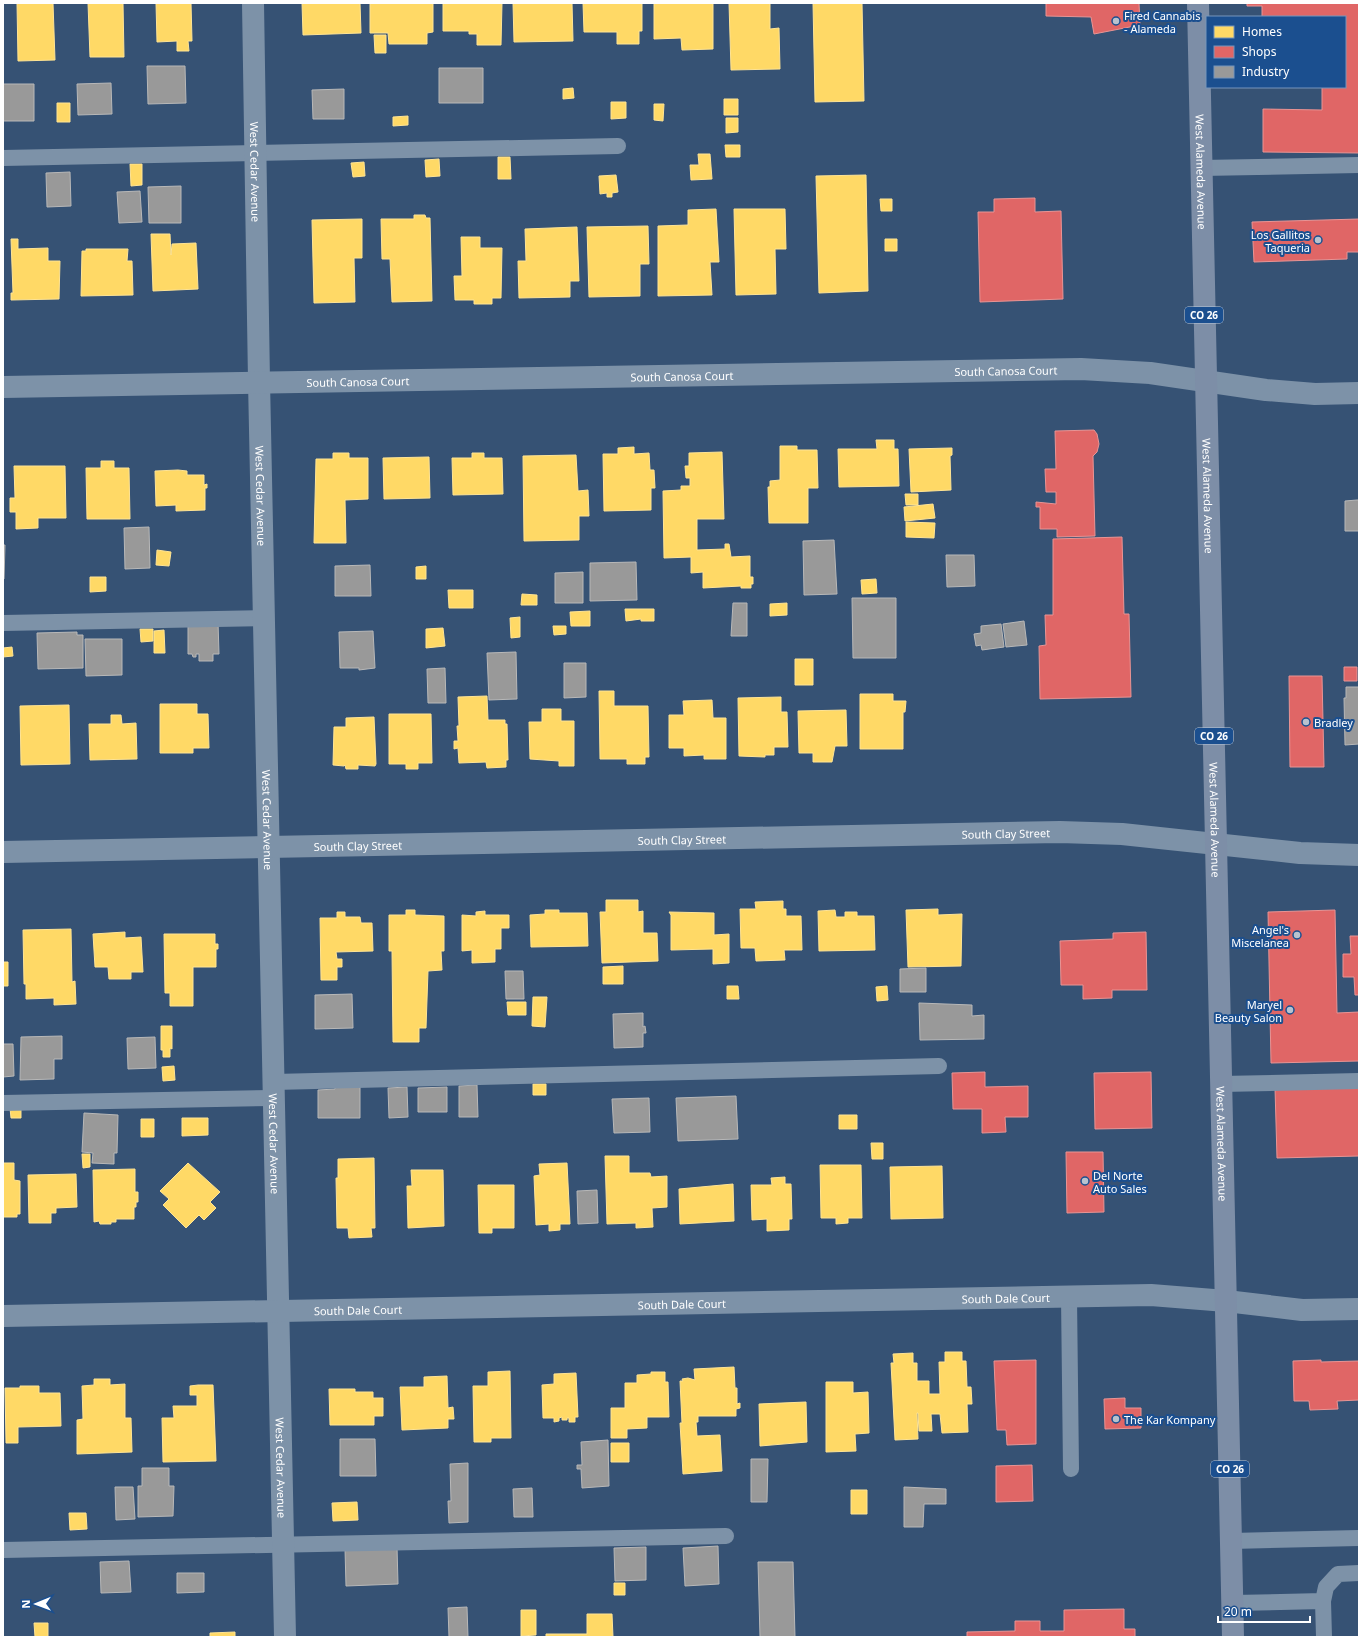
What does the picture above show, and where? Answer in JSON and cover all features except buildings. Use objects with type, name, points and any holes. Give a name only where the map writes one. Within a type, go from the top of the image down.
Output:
[{"type":"main road","name":"West Alameda Avenue","points":[[1198,3],[1233,1637]]},
{"type":"street","name":"West Cedar Avenue","points":[[254,3],[259,381],[280,1310],[285,1637]]},
{"type":"street","name":"South Canosa Court","points":[[3,387],[259,381],[1082,369],[1150,373],[1266,390],[1315,394],[1359,393]]},
{"type":"street","name":"South Clay Street","points":[[3,852],[1060,832],[1122,834],[1300,852],[1359,855]]},
{"type":"street","name":"South Dale Court","points":[[3,1316],[1151,1295],[1226,1301],[1302,1310],[1359,1309]]},
{"type":"lane","points":[[3,158],[618,146]]},
{"type":"lane","points":[[1201,168],[1359,165]]},
{"type":"lane","points":[[3,623],[264,618]]},
{"type":"lane","points":[[3,1104],[274,1090],[938,1066]]},
{"type":"lane","points":[[1222,1084],[1359,1081]]},
{"type":"lane","points":[[1069,1297],[1072,1469]]},
{"type":"lane","points":[[3,1550],[726,1536]]},
{"type":"lane","points":[[1232,1541],[1359,1538]]},
{"type":"lane","points":[[1324,1637],[1323,1601],[1326,1587],[1338,1574],[1359,1573]]},
{"type":"lane","points":[[1233,1603],[1323,1601]]},
{"type":"place","name":"Fired Cannabis - Alameda","points":[[1116,21]]},
{"type":"place","name":"Los Gallitos Taqueria","points":[[1318,240]]},
{"type":"place","name":"Bradley","points":[[1306,722]]},
{"type":"place","name":"Angel's Miscelanea","points":[[1297,935]]},
{"type":"place","name":"Maryel Beauty Salon","points":[[1290,1010]]},
{"type":"place","name":"Del Norte Auto Sales","points":[[1085,1181]]},
{"type":"place","name":"The Kar Kompany","points":[[1116,1419]]}]
